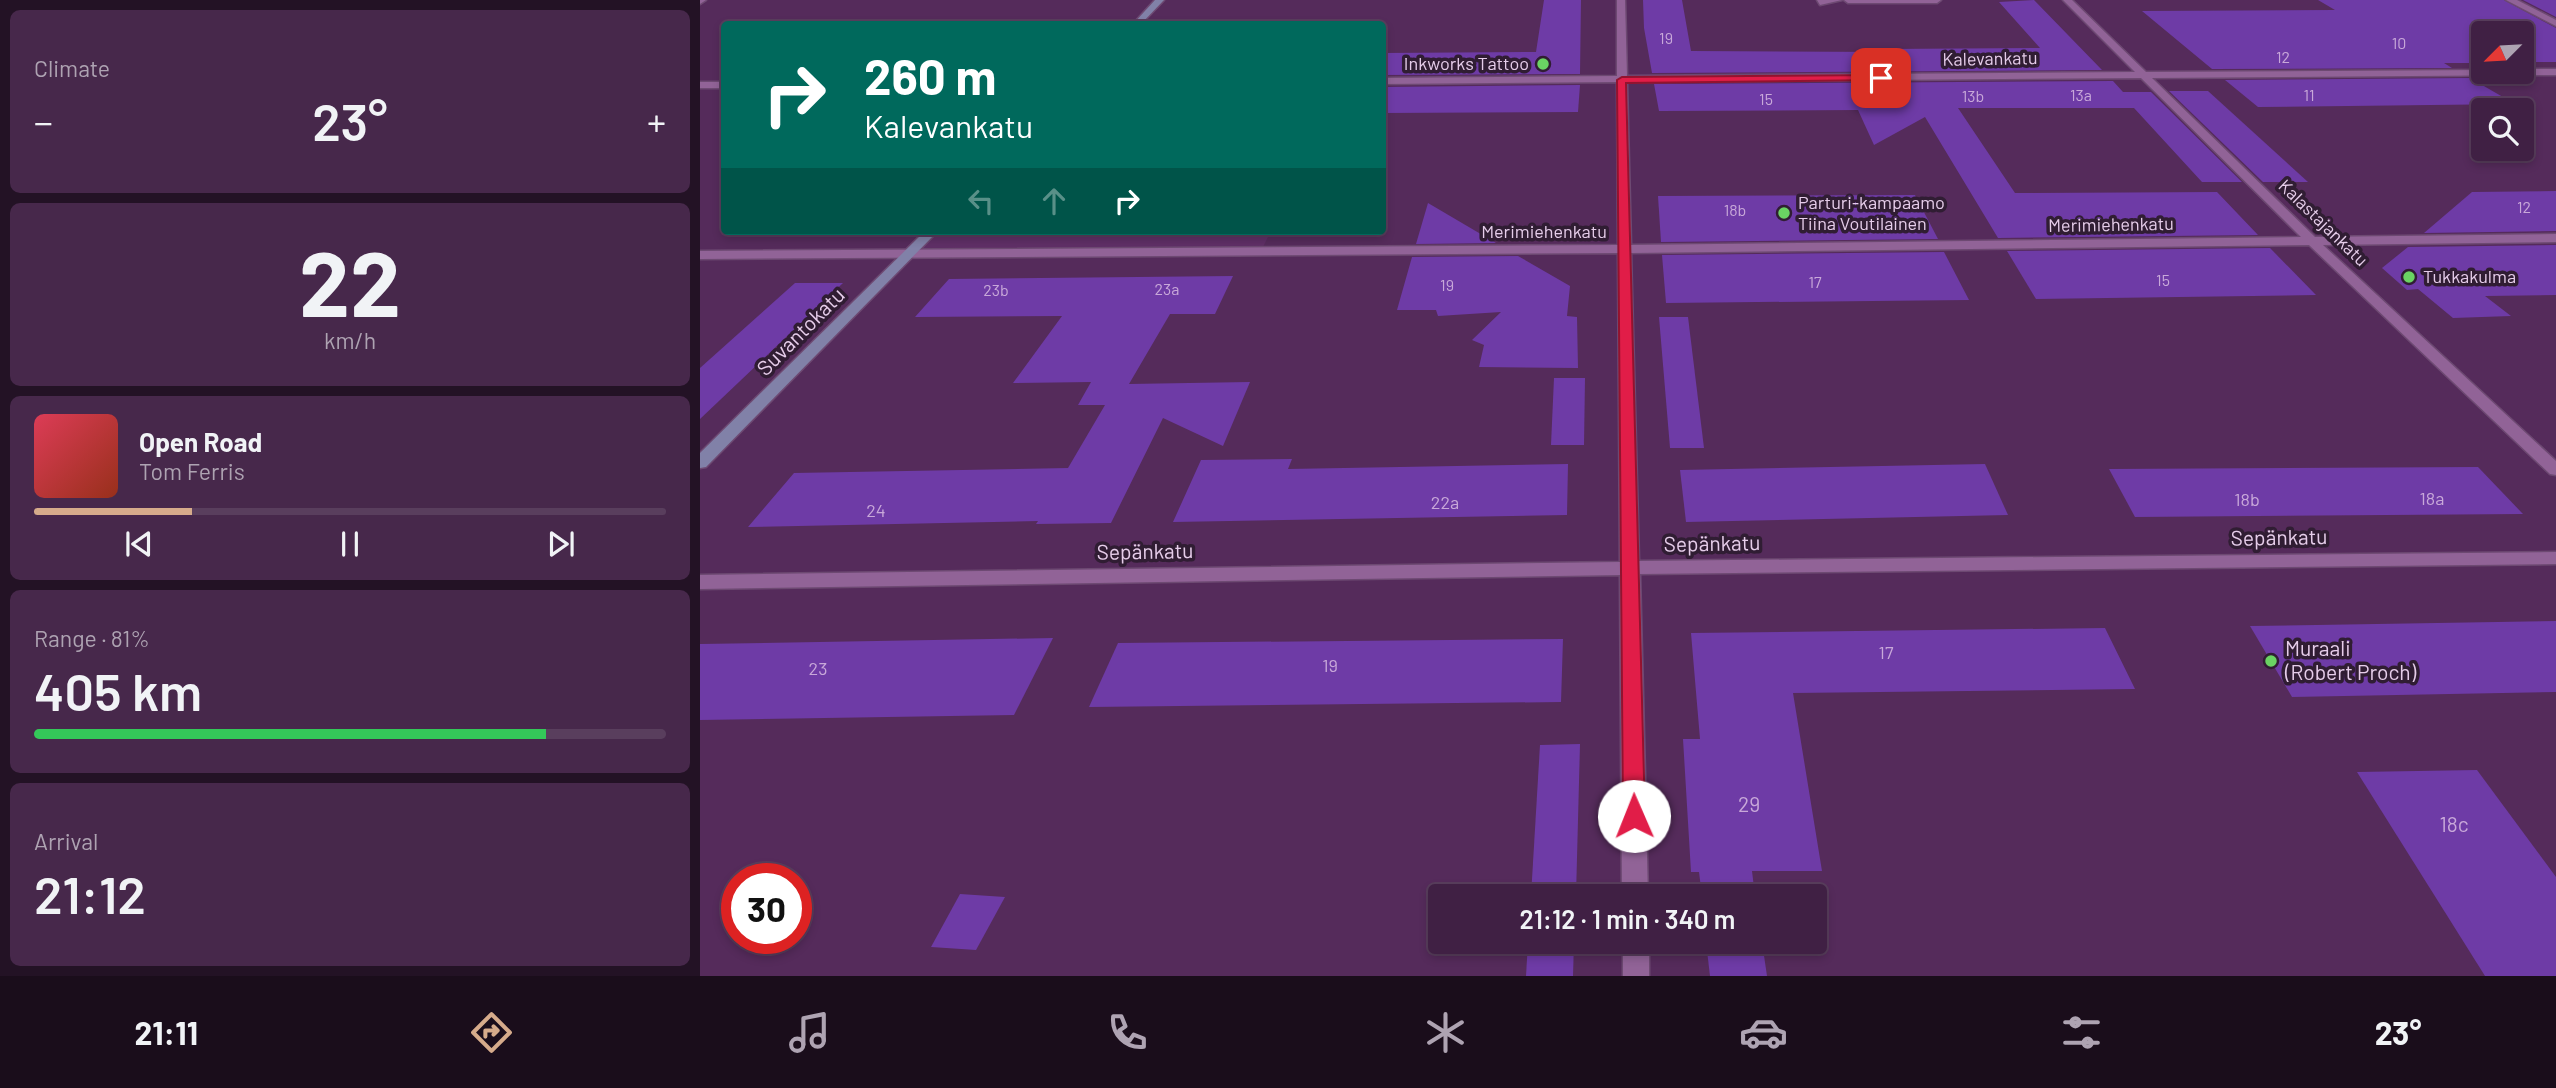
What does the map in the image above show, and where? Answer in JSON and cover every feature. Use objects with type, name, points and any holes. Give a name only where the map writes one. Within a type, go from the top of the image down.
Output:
[{"type":"main road","points":[[1140,21],[1158,4],[1175,0]]},
{"type":"main road","name":"Suvantokatu","points":[[700,463],[928,235]]},
{"type":"street","points":[[1621,0],[1635,884]]},
{"type":"street","points":[[1821,2],[1838,0]]},
{"type":"street","points":[[1848,0],[1937,0]]},
{"type":"street","name":"Kalastajankatu","points":[[2067,0],[2311,240],[2556,470]]},
{"type":"street","points":[[2510,0],[2556,23]]},
{"type":"street","name":"Kalevankatu","points":[[1386,81],[2556,72]]},
{"type":"street","points":[[700,85],[721,85]]},
{"type":"street","name":"Merimiehenkatu","points":[[700,255],[1625,249],[2556,238]]},
{"type":"street","name":"Sepänkatu","points":[[700,582],[2556,558]]},
{"type":"street","points":[[1636,954],[1636,976]]},
{"type":"shaded area","points":[[931,235],[1269,235],[1262,249],[914,252]]},
{"type":"building","points":[[1544,0],[1581,0],[1580,74],[1386,75],[1386,53],[1536,52]]},
{"type":"building","points":[[1643,0],[1682,0],[1691,51],[1887,52],[1885,49],[2040,48],[1999,2],[2034,0],[2102,70],[1652,73],[1644,28]]},
{"type":"building","points":[[2318,0],[2504,0],[2556,28],[2556,62],[2534,62],[2534,21],[2471,21],[2471,63],[2444,63],[2452,68],[2212,69],[2142,11],[2335,10]]},
{"type":"building","points":[[2523,0],[2556,0],[2556,17]]},
{"type":"building","points":[[2470,78],[2471,84],[2480,84],[2505,98],[2471,98],[2471,105],[2258,107],[2225,80]]},
{"type":"building","points":[[2113,81],[2123,92],[2151,92],[2242,182],[2202,182],[2134,108],[1958,108],[2015,193],[2217,192],[2258,235],[1998,238],[1925,117],[1874,145],[1858,110],[1659,111],[1654,84]]},
{"type":"building","points":[[1580,85],[1578,112],[1386,113],[1386,87]]},
{"type":"building","points":[[2169,91],[2208,91],[2308,182],[2263,182]]},
{"type":"building","points":[[2556,191],[2556,231],[2424,233],[2472,192]]},
{"type":"building","points":[[1915,195],[1938,239],[1661,242],[1658,196]]},
{"type":"building","points":[[1428,203],[1496,243],[1416,244]]},
{"type":"building","points":[[2556,245],[2556,295],[2485,296],[2511,316],[2453,318],[2418,289],[2407,290],[2382,268],[2408,247]]},
{"type":"building","points":[[2270,248],[2316,295],[2036,299],[2007,251]]},
{"type":"building","points":[[1944,252],[1969,300],[1666,303],[1662,255]]},
{"type":"building","points":[[1518,256],[1570,286],[1567,316],[1577,317],[1578,368],[1479,367],[1484,345],[1472,340],[1501,312],[1438,316],[1436,310],[1397,310],[1412,257]]},
{"type":"building","points":[[1233,276],[1215,314],[1170,314],[1129,384],[1250,382],[1223,446],[1163,418],[1111,523],[1036,524],[1038,521],[748,527],[794,473],[1068,468],[1105,405],[1078,405],[1091,382],[1013,383],[1062,316],[915,317],[949,279]]},
{"type":"building","points":[[795,283],[843,283],[700,419],[700,368]]},
{"type":"building","points":[[1659,317],[1688,317],[1704,448],[1670,448]]},
{"type":"building","points":[[1554,378],[1585,378],[1584,445],[1551,445]]},
{"type":"building","points":[[1292,459],[1288,469],[1568,464],[1567,515],[1173,522],[1201,460]]},
{"type":"building","points":[[1985,464],[2008,515],[1686,522],[1680,470]]},
{"type":"building","points":[[2478,467],[2523,514],[2135,517],[2109,469]]},
{"type":"building","points":[[2556,621],[2556,692],[2292,697],[2250,626]]},
{"type":"building","points":[[2105,628],[2135,689],[1793,693],[1822,871],[1752,871],[1754,884],[1700,884],[1699,872],[1691,872],[1683,739],[1700,739],[1691,633]]},
{"type":"building","points":[[1053,638],[1014,715],[700,720],[700,644]]},
{"type":"building","points":[[1563,639],[1561,702],[1089,707],[1118,643]]},
{"type":"building","points":[[1580,744],[1576,884],[1532,884],[1540,745]]},
{"type":"building","points":[[2477,770],[2556,877],[2556,976],[2485,976],[2357,772]]},
{"type":"building","points":[[960,894],[1005,897],[976,950],[931,947]]},
{"type":"building","points":[[1527,954],[1574,954],[1573,976],[1526,976]]},
{"type":"building","points":[[1707,954],[1764,954],[1767,976],[1710,976]]},
{"type":"place","name":"Inkworks Tattoo","points":[[1543,64]]},
{"type":"place","name":"Parturi-kampaamo Tiina Voutilainen","points":[[1784,213]]},
{"type":"place","name":"Tukkakulma","points":[[2409,277]]},
{"type":"place","name":"Muraali (Robert Proch)","points":[[2271,661]]},
{"type":"route","points":[[1634,816],[1622,80],[1881,78]]}]
